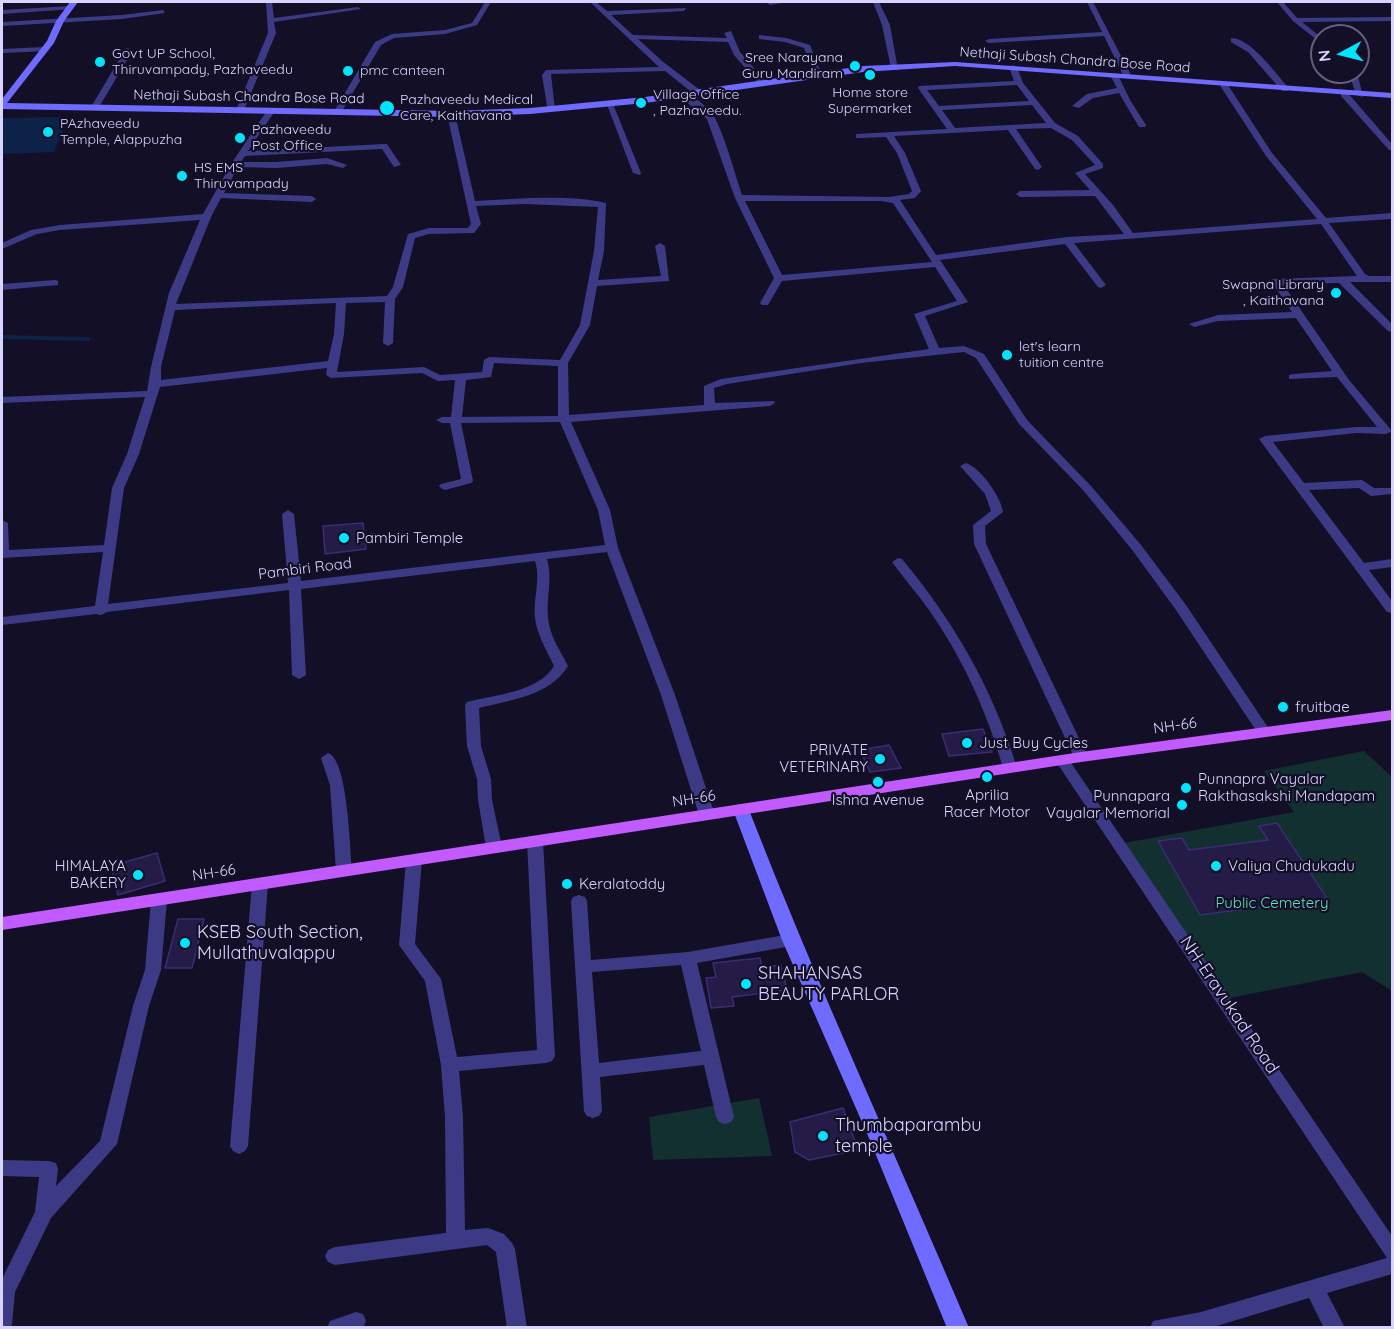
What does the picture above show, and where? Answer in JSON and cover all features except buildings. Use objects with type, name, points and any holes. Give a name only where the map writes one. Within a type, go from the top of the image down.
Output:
[{"type":"main road","points":[[2,105],[45,50],[60,21],[73,5]]},
{"type":"main road","name":"Nethaji Subash Chandra Bose Road","points":[[2,105],[451,114],[551,110],[818,75],[955,64],[1392,96]]},
{"type":"main road","name":"NH-66","points":[[2,924],[1081,757],[1392,714]]},
{"type":"main road","points":[[741,810],[791,940],[879,1138],[958,1328]]},
{"type":"street","points":[[240,110],[272,33],[269,2]]},
{"type":"street","points":[[337,112],[378,44],[392,36],[445,32],[475,24],[488,2]]},
{"type":"street","points":[[593,2],[666,69],[697,92]]},
{"type":"street","points":[[770,3],[785,2]]},
{"type":"street","points":[[876,2],[886,25],[895,68]]},
{"type":"street","points":[[1090,2],[1128,77]]},
{"type":"street","points":[[1280,2],[1295,20],[1310,32]]},
{"type":"street","points":[[2,12],[73,5]]},
{"type":"street","points":[[271,20],[358,9]]},
{"type":"street","points":[[604,14],[684,9]]},
{"type":"street","points":[[2,24],[163,12]]},
{"type":"street","points":[[1295,20],[1392,19]]},
{"type":"street","points":[[989,41],[1106,34]]},
{"type":"street","points":[[631,37],[729,36],[737,53],[762,82]]},
{"type":"street","points":[[762,37],[786,40],[807,47],[818,75]]},
{"type":"street","points":[[1234,40],[1251,50],[1285,89]]},
{"type":"street","points":[[3,52],[45,50]]},
{"type":"street","points":[[95,106],[129,50]]},
{"type":"street","points":[[1013,67],[1019,83],[1052,125],[1075,138],[1100,166],[1079,173],[1130,236]]},
{"type":"street","points":[[551,110],[546,75],[549,72],[666,69]]},
{"type":"street","points":[[1114,75],[1120,90],[1142,125]]},
{"type":"street","points":[[953,130],[922,88],[1019,83]]},
{"type":"street","points":[[1223,84],[1269,154],[1323,221],[1362,276],[1367,279]]},
{"type":"street","points":[[1357,84],[1360,95]]},
{"type":"street","points":[[1076,106],[1090,96],[1120,90]]},
{"type":"street","points":[[682,94],[711,118],[739,198],[779,278]]},
{"type":"street","points":[[1344,94],[1392,148]]},
{"type":"street","points":[[938,108],[1033,103]]},
{"type":"street","points":[[609,104],[637,173]]},
{"type":"street","points":[[101,611],[118,488],[133,454],[153,389],[174,293],[218,195],[235,164],[271,111]]},
{"type":"street","points":[[388,343],[390,299],[398,287],[411,236],[429,231],[471,231],[476,224],[451,114]]},
{"type":"street","points":[[859,136],[1052,125]]},
{"type":"street","points":[[1010,127],[1038,167]]},
{"type":"street","points":[[739,198],[892,199],[912,196],[917,191],[901,153],[888,134]]},
{"type":"street","points":[[242,154],[384,146],[397,165]]},
{"type":"street","points":[[235,164],[276,165],[327,161],[343,165]]},
{"type":"street","points":[[1020,194],[1097,193]]},
{"type":"street","points":[[218,195],[312,199]]},
{"type":"street","points":[[892,199],[898,204],[963,302],[919,314],[935,351]]},
{"type":"street","points":[[470,204],[525,201],[594,203],[603,206],[585,325],[563,363],[564,419],[604,510],[612,548],[668,694],[707,815]]},
{"type":"street","points":[[779,278],[936,261],[1067,240],[1392,216]]},
{"type":"street","points":[[2,246],[16,243],[40,230],[105,222],[207,217]]},
{"type":"street","points":[[1067,240],[1101,285]]},
{"type":"street","points":[[593,283],[666,279],[660,246]]},
{"type":"street","points":[[765,303],[779,278]]},
{"type":"street","points":[[1389,431],[1339,374],[1276,281],[1392,279]]},
{"type":"street","points":[[1342,280],[1392,329]]},
{"type":"street","points":[[2,287],[55,283]]},
{"type":"street","points":[[171,307],[390,299]]},
{"type":"street","points":[[340,300],[339,334],[331,375],[424,370],[438,378],[461,377],[487,375],[489,360],[563,363]]},
{"type":"street","points":[[1194,324],[1218,318],[1298,315]]},
{"type":"street","points":[[710,407],[709,386],[718,383],[861,360],[935,351],[970,350],[980,356],[1023,422],[1087,488],[1137,548],[1181,608],[1264,732]]},
{"type":"street","points":[[2,400],[153,389],[332,364]]},
{"type":"street","points":[[1293,377],[1339,374]]},
{"type":"street","points":[[445,486],[467,481],[455,420],[461,377]]},
{"type":"street","points":[[442,420],[564,419],[770,403]]},
{"type":"street","points":[[1389,431],[1356,430],[1265,439],[1392,609]]},
{"type":"street","points":[[966,466],[997,506],[997,512],[979,525],[980,544],[1081,757]]},
{"type":"street","points":[[1300,487],[1362,484],[1371,492],[1392,491]]},
{"type":"street","points":[[288,514],[295,587],[299,675]]},
{"type":"street","points":[[2,523],[4,547],[2,552],[110,548]]},
{"type":"street","name":"Pambiri Road","points":[[2,621],[101,611],[612,548]]},
{"type":"street","points":[[494,847],[485,800],[484,779],[474,746],[472,705],[542,686],[559,674],[561,666],[546,638],[540,610],[546,571],[540,557]]},
{"type":"street","points":[[898,562],[929,597],[969,662],[988,703],[1010,768]]},
{"type":"street","points":[[1361,567],[1392,563]]},
{"type":"street","points":[[328,758],[337,785],[344,871]]},
{"type":"street","name":"NH-Eravukad Road","points":[[1062,760],[1392,1251]]},
{"type":"street","points":[[450,1065],[546,1056],[535,842]]},
{"type":"street","points":[[414,860],[407,945],[433,979],[450,1065],[454,1117],[456,1238]]},
{"type":"street","points":[[239,1146],[260,884]]},
{"type":"street","points":[[2,1324],[5,1292],[44,1212],[108,1144],[138,1016],[153,970],[159,900]]},
{"type":"street","points":[[579,901],[593,1111]]},
{"type":"street","points":[[583,967],[688,958],[791,940]]},
{"type":"street","points":[[688,958],[726,1117]]},
{"type":"street","points":[[592,1071],[712,1057]]},
{"type":"street","points":[[2,1168],[49,1169],[44,1212]]},
{"type":"street","points":[[335,1256],[456,1238],[488,1236],[498,1240],[505,1249],[517,1328]]},
{"type":"street","points":[[1160,1328],[1201,1321],[1392,1265]]},
{"type":"street","points":[[1313,1287],[1335,1328]]},
{"type":"green space","name":"Public Cemetery","points":[[1364,751],[1392,777],[1392,991],[1362,972],[1229,998],[1124,843],[1294,812],[1264,771]]},
{"type":"green space","points":[[759,1098],[772,1156],[653,1160],[649,1117]]},
{"type":"water","points":[[69,117],[54,152],[2,154],[2,118]]},
{"type":"waterway","points":[[2,337],[88,339]]},
{"type":"place","name":"Govt UP School, Thiruvampady, Pazhaveedu","points":[[100,62]]},
{"type":"place","name":"Sree Narayana Guru Mandiram","points":[[855,66]]},
{"type":"place","name":"pmc canteen","points":[[348,71]]},
{"type":"place","name":"Home store Supermarket","points":[[870,75]]},
{"type":"place","name":"Village Office , Pazhaveedu.","points":[[641,103]]},
{"type":"place","name":"Pazhaveedu Medical Care, Kaithavana","points":[[387,108]]},
{"type":"place","name":"PAzhaveedu Temple, Alappuzha","points":[[48,132]]},
{"type":"place","name":"Pazhaveedu Post Office","points":[[240,138]]},
{"type":"place","name":"HS EMS Thiruvampady","points":[[182,176]]},
{"type":"place","name":"Swapna Library , Kaithavana","points":[[1336,293]]},
{"type":"place","name":"let's learn tuition centre","points":[[1007,355]]},
{"type":"place","name":"Pambiri Temple","points":[[344,538]]},
{"type":"place","name":"fruitbae","points":[[1283,707]]},
{"type":"place","name":"Just Buy Cycles","points":[[967,743]]},
{"type":"place","name":"PRIVATE VETERINARY","points":[[880,759]]},
{"type":"place","name":"Aprilia Racer Motor","points":[[987,777]]},
{"type":"place","name":"Ishna Avenue","points":[[878,782]]},
{"type":"place","name":"Punnapra Vayalar Rakthasakshi Mandapam","points":[[1186,788]]},
{"type":"place","name":"Punnapara Vayalar Memorial","points":[[1182,805]]},
{"type":"place","name":"Valiya Chudukadu","points":[[1216,866]]},
{"type":"place","name":"HIMALAYA BAKERY","points":[[138,875]]},
{"type":"place","name":"Keralatoddy","points":[[567,884]]},
{"type":"place","name":"KSEB South Section, Mullathuvalappu","points":[[185,943]]},
{"type":"place","name":"SHAHANSAS BEAUTY PARLOR","points":[[746,984]]},
{"type":"place","name":"Thumbaparambu temple","points":[[823,1136]]}]
